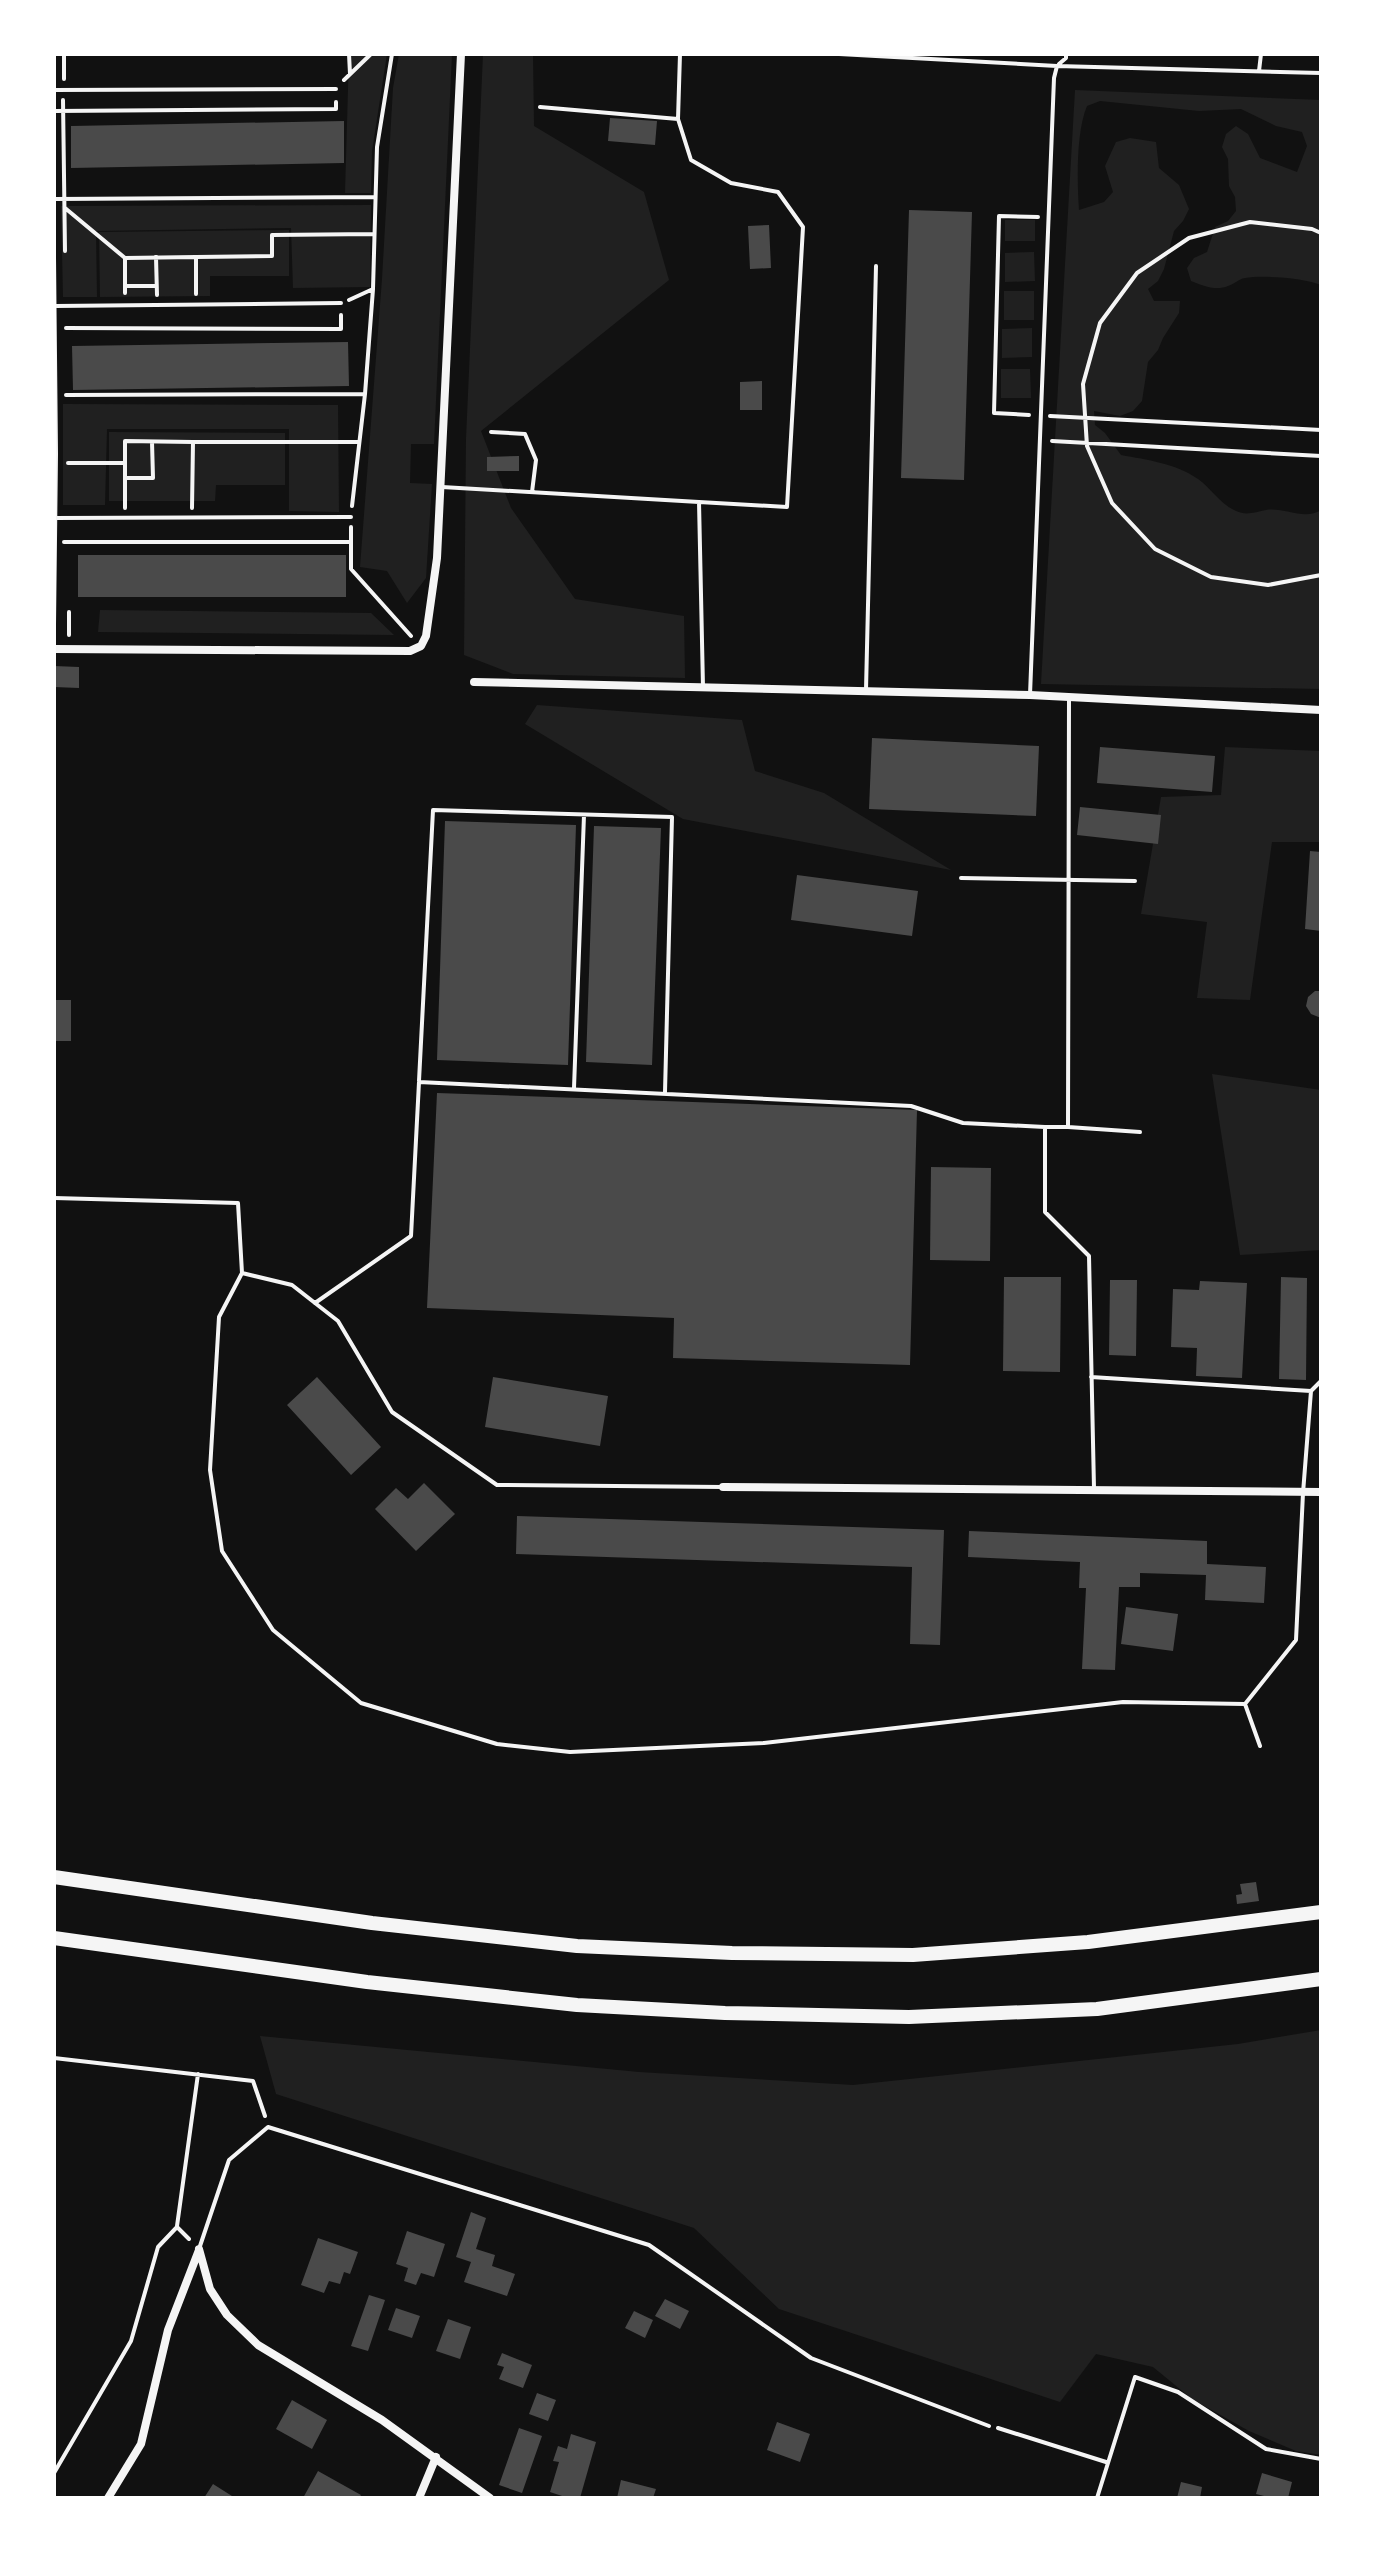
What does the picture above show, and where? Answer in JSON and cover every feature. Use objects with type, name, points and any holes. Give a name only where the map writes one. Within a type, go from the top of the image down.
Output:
[{"type":"highway","points":[[54,1877],[372,1923],[577,1946],[732,1953],[913,1955],[1088,1942],[1321,1912]]},
{"type":"highway","points":[[54,1938],[397,1986],[577,2005],[725,2013],[909,2017],[1097,2009],[1321,1979]]},
{"type":"street","points":[[54,649],[410,651],[421,646],[426,636],[437,558],[461,54]]},
{"type":"street","points":[[474,682],[1030,695],[1321,710]]},
{"type":"street","points":[[723,1487],[1321,1492]]},
{"type":"street","points":[[199,2249],[210,2289],[227,2315],[258,2345],[382,2420],[490,2498]]},
{"type":"street","points":[[108,2498],[141,2444],[168,2330],[199,2249]]},
{"type":"street","points":[[419,2498],[436,2457]]},
{"type":"lane","points":[[440,487],[787,507],[803,227],[778,192],[731,183],[691,160],[678,119],[680,54]]},
{"type":"lane","points":[[839,54],[1057,66],[1321,73]]},
{"type":"lane","points":[[1030,695],[1054,78],[1057,66],[1066,54]]},
{"type":"lane","points":[[1259,72],[1261,54]]},
{"type":"lane","points":[[54,90],[336,89]]},
{"type":"lane","points":[[540,107],[678,119]]},
{"type":"lane","points":[[54,257],[54,625]]},
{"type":"lane","points":[[866,690],[876,266]]},
{"type":"lane","points":[[55,306],[341,303]]},
{"type":"lane","points":[[491,432],[525,434],[536,460],[532,492]]},
{"type":"lane","points":[[699,502],[703,687]]},
{"type":"lane","points":[[55,518],[351,517]]},
{"type":"lane","points":[[1068,1127],[1069,697]]},
{"type":"lane","points":[[315,1303],[411,1236],[433,810],[672,817],[665,1092]]},
{"type":"lane","points":[[574,1088],[584,815]]},
{"type":"lane","points":[[961,878],[1135,881]]},
{"type":"lane","points":[[419,1082],[911,1106],[963,1123],[1140,1132]]},
{"type":"lane","points":[[1045,1127],[1045,1212],[1089,1256],[1094,1491]]},
{"type":"lane","points":[[54,1198],[238,1203],[242,1273],[219,1317],[210,1470],[222,1551],[273,1630],[361,1703],[497,1744],[570,1752],[764,1743],[1123,1702],[1245,1704]]},
{"type":"lane","points":[[242,1273],[292,1285],[338,1321],[392,1412],[497,1485],[723,1487]]},
{"type":"lane","points":[[1091,1377],[1311,1391]]},
{"type":"lane","points":[[1245,1704],[1296,1640],[1311,1391],[1321,1381]]},
{"type":"lane","points":[[1245,1704],[1260,1746]]},
{"type":"lane","points":[[199,2249],[229,2160],[268,2127],[649,2245],[811,2358],[989,2426]]},
{"type":"path","points":[[64,54],[65,208],[125,258],[272,256],[272,235],[374,234]]},
{"type":"path","points":[[349,54],[350,74]]},
{"type":"path","points":[[54,111],[336,109],[336,89],[371,54]]},
{"type":"path","points":[[392,54],[377,147],[373,289],[351,517],[351,569],[421,646]]},
{"type":"path","points":[[54,182],[64,182]]},
{"type":"path","points":[[54,199],[375,197]]},
{"type":"path","points":[[1048,218],[999,216],[994,413],[1321,430]]},
{"type":"path","points":[[1321,233],[1312,229],[1250,222],[1189,238],[1137,273],[1100,323],[1083,384],[1087,443],[1112,503],[1155,549],[1211,577],[1268,585],[1321,575]]},
{"type":"path","points":[[156,257],[157,304]]},
{"type":"path","points":[[196,257],[197,304]]},
{"type":"path","points":[[125,258],[126,329]]},
{"type":"path","points":[[125,286],[156,286]]},
{"type":"path","points":[[341,303],[373,289]]},
{"type":"path","points":[[56,395],[365,394]]},
{"type":"path","points":[[1041,440],[1321,456]]},
{"type":"path","points":[[126,542],[125,441],[359,442]]},
{"type":"path","points":[[125,478],[153,478],[152,442]]},
{"type":"path","points":[[192,518],[193,442]]},
{"type":"path","points":[[67,463],[125,463]]},
{"type":"path","points":[[55,542],[351,542]]},
{"type":"path","points":[[54,2058],[253,2081],[268,2127]]},
{"type":"path","points":[[54,2473],[131,2341],[158,2247],[177,2227],[198,2074]]},
{"type":"path","points":[[177,2227],[199,2249]]},
{"type":"path","points":[[1097,2498],[1135,2377],[1178,2392],[1266,2449],[1321,2459]]},
{"type":"path","points":[[989,2426],[1106,2462]]},
{"type":"shaded area","points":[[349,54],[387,54],[372,151],[371,193],[345,193]]},
{"type":"shaded area","points":[[399,54],[452,54],[434,444],[411,444],[410,483],[432,484],[426,578],[407,603],[387,571],[360,567],[393,88]]},
{"type":"shaded area","points":[[483,54],[533,55],[534,126],[644,192],[669,280],[481,431],[511,508],[575,599],[684,616],[685,678],[513,674],[464,655],[466,439]]},
{"type":"shaded area","points":[[1075,90],[1321,100],[1321,285],[1295,279],[1262,277],[1214,288],[1191,281],[1187,268],[1194,258],[1207,252],[1215,227],[1228,221],[1236,211],[1235,197],[1229,186],[1228,159],[1222,147],[1226,134],[1236,126],[1248,134],[1260,158],[1297,172],[1307,146],[1302,132],[1276,126],[1241,109],[1199,111],[1100,101],[1087,106],[1083,117],[1078,172],[1079,210],[1104,202],[1113,192],[1105,166],[1116,142],[1130,138],[1156,142],[1159,168],[1179,185],[1189,209],[1174,231],[1158,281],[1148,289],[1154,301],[1180,301],[1179,313],[1148,362],[1142,401],[1133,411],[1120,416],[1094,411],[1095,425],[1121,455],[1180,469],[1203,483],[1230,508],[1240,512],[1273,510],[1308,514],[1321,510],[1321,689],[1041,684]]},
{"type":"shaded area","points":[[371,205],[370,287],[293,288],[291,228],[96,231],[97,297],[63,297],[61,206]]},
{"type":"shaded area","points":[[1005,220],[1035,220],[1035,241],[1005,241]]},
{"type":"shaded area","points":[[289,230],[289,276],[210,276],[210,296],[100,297],[99,232]]},
{"type":"shaded area","points":[[1034,252],[1035,281],[1005,282],[1005,253]]},
{"type":"shaded area","points":[[1004,291],[1034,291],[1034,320],[1004,320]]},
{"type":"shaded area","points":[[1032,328],[1032,357],[1002,358],[1002,329]]},
{"type":"shaded area","points":[[1001,369],[1030,369],[1031,398],[1001,398]]},
{"type":"shaded area","points":[[63,404],[338,405],[339,512],[289,511],[289,429],[107,429],[105,505],[63,505]]},
{"type":"shaded area","points":[[109,432],[285,433],[285,485],[216,485],[215,501],[109,501]]},
{"type":"shaded area","points":[[100,610],[371,613],[394,635],[98,632]]},
{"type":"shaded area","points":[[537,705],[742,720],[755,771],[824,793],[951,870],[683,819],[525,724]]},
{"type":"shaded area","points":[[1225,747],[1321,751],[1321,842],[1272,842],[1250,1000],[1197,998],[1207,922],[1141,914],[1161,797],[1221,795]]},
{"type":"shaded area","points":[[1212,1074],[1321,1090],[1321,1250],[1240,1255]]},
{"type":"shaded area","points":[[1321,2030],[1321,2455],[1296,2451],[1249,2431],[1192,2399],[1153,2367],[1096,2354],[1060,2402],[779,2309],[694,2228],[276,2094],[260,2036],[639,2072],[853,2085],[1238,2044]]},
{"type":"building","points":[[610,118],[657,121],[655,145],[608,141]]},
{"type":"building","points":[[344,121],[344,163],[71,168],[71,126]]},
{"type":"building","points":[[909,210],[972,212],[964,480],[901,478]]},
{"type":"building","points":[[769,225],[771,268],[750,269],[748,226]]},
{"type":"building","points":[[348,342],[349,386],[73,390],[72,346]]},
{"type":"building","points":[[762,381],[762,410],[740,410],[740,382]]},
{"type":"building","points":[[519,456],[519,471],[487,471],[487,457]]},
{"type":"building","points":[[78,555],[346,555],[346,597],[78,597]]},
{"type":"building","points":[[54,666],[79,667],[79,688],[54,687]]},
{"type":"building","points":[[872,738],[1039,746],[1036,816],[869,809]]},
{"type":"building","points":[[1100,747],[1215,756],[1212,792],[1097,783]]},
{"type":"building","points":[[1080,807],[1161,815],[1158,844],[1077,835]]},
{"type":"building","points":[[445,821],[576,825],[568,1065],[437,1060]]},
{"type":"building","points":[[594,826],[661,828],[652,1065],[586,1062]]},
{"type":"building","points":[[1310,851],[1321,852],[1321,931],[1305,929]]},
{"type":"building","points":[[797,875],[918,891],[912,936],[791,920]]},
{"type":"building","points":[[1315,991],[1321,991],[1321,1018],[1311,1014],[1306,1006],[1308,997]]},
{"type":"building","points":[[54,1000],[71,1000],[71,1041],[54,1041]]},
{"type":"building","points":[[437,1093],[917,1110],[910,1365],[673,1358],[674,1318],[427,1308]]},
{"type":"building","points":[[931,1167],[991,1168],[990,1261],[930,1260]]},
{"type":"building","points":[[1004,1277],[1061,1277],[1060,1372],[1003,1371]]},
{"type":"building","points":[[1281,1277],[1307,1278],[1306,1380],[1279,1379]]},
{"type":"building","points":[[1110,1280],[1137,1280],[1136,1356],[1109,1355]]},
{"type":"building","points":[[1200,1281],[1247,1283],[1242,1378],[1196,1376],[1197,1348],[1171,1347],[1173,1289],[1199,1290]]},
{"type":"building","points":[[317,1377],[381,1447],[351,1475],[287,1405]]},
{"type":"building","points":[[493,1377],[608,1396],[600,1446],[485,1427]]},
{"type":"building","points":[[424,1483],[455,1514],[416,1551],[375,1509],[396,1488],[408,1499]]},
{"type":"building","points":[[517,1516],[944,1530],[940,1645],[910,1644],[912,1567],[516,1554]]},
{"type":"building","points":[[969,1531],[1207,1541],[1207,1564],[1266,1567],[1264,1603],[1205,1600],[1206,1575],[1140,1573],[1140,1587],[1119,1587],[1115,1670],[1082,1669],[1086,1588],[1079,1588],[1080,1562],[968,1557]]},
{"type":"building","points":[[1126,1607],[1178,1614],[1173,1651],[1121,1644]]},
{"type":"building","points":[[1256,1882],[1259,1901],[1237,1904],[1236,1895],[1242,1894],[1240,1884]]},
{"type":"building","points":[[471,2212],[486,2218],[476,2249],[495,2255],[492,2266],[515,2274],[507,2296],[464,2282],[471,2262],[456,2257]]},
{"type":"building","points":[[407,2231],[445,2244],[434,2277],[421,2273],[416,2285],[404,2281],[408,2268],[396,2264]]},
{"type":"building","points":[[318,2238],[358,2252],[350,2274],[344,2272],[340,2284],[329,2281],[324,2293],[301,2285]]},
{"type":"building","points":[[369,2295],[385,2300],[368,2351],[351,2346]]},
{"type":"building","points":[[665,2299],[689,2311],[680,2329],[655,2316]]},
{"type":"building","points":[[396,2308],[420,2316],[412,2338],[388,2330]]},
{"type":"building","points":[[634,2311],[653,2320],[645,2338],[625,2328]]},
{"type":"building","points":[[448,2319],[471,2327],[460,2359],[436,2351]]},
{"type":"building","points":[[502,2353],[532,2365],[523,2388],[499,2379],[504,2367],[497,2365]]},
{"type":"building","points":[[537,2393],[556,2400],[548,2421],[529,2414]]},
{"type":"building","points":[[292,2400],[327,2420],[312,2449],[276,2429]]},
{"type":"building","points":[[777,2422],[810,2434],[800,2462],[767,2450]]},
{"type":"building","points":[[519,2428],[542,2436],[522,2493],[499,2485]]},
{"type":"building","points":[[571,2434],[596,2442],[580,2498],[550,2492],[559,2462],[553,2461],[558,2446],[567,2449]]},
{"type":"building","points":[[318,2471],[361,2495],[359,2498],[303,2498]]},
{"type":"building","points":[[1262,2473],[1292,2482],[1288,2498],[1256,2494]]},
{"type":"building","points":[[621,2480],[656,2489],[653,2498],[617,2498]]},
{"type":"building","points":[[1181,2482],[1202,2487],[1200,2498],[1177,2498]]},
{"type":"building","points":[[213,2484],[232,2496],[231,2498],[204,2498]]}]
